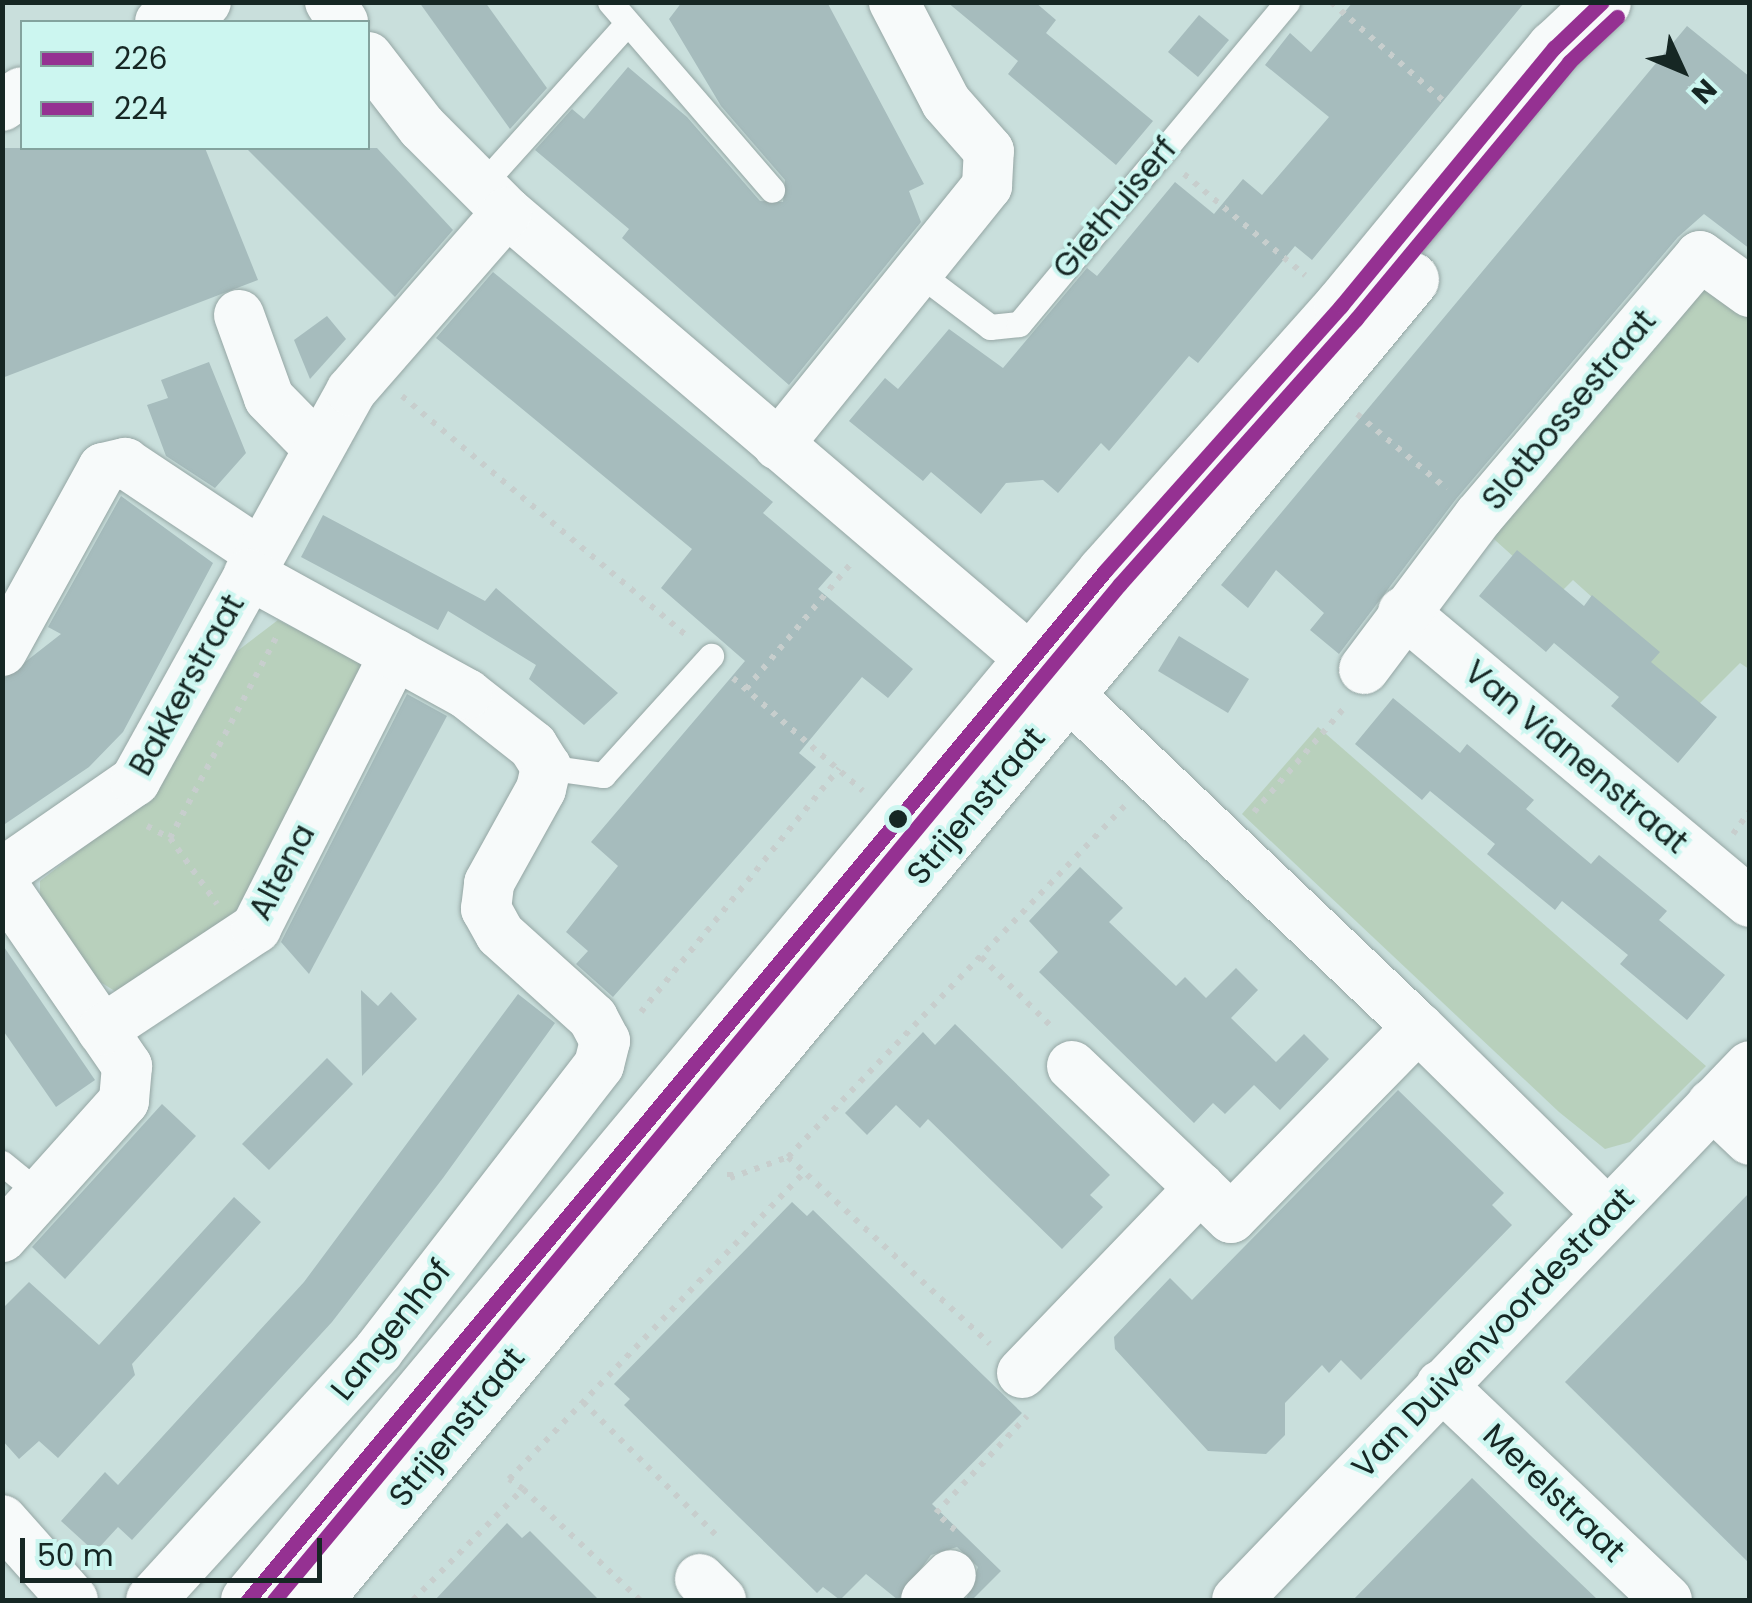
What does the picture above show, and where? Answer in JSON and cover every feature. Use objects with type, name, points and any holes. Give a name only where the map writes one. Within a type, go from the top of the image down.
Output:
[{"type":"street","points":[[165,20],[206,2]]},
{"type":"street","points":[[778,445],[988,186],[989,151],[946,102],[894,2]]},
{"type":"street","name":"Strijenstraat","points":[[314,1600],[727,1098],[1341,306],[1482,134],[1604,2]]},
{"type":"street","name":"Strijenstraat","points":[[248,1600],[1051,678],[1325,386],[1626,2]]},
{"type":"street","points":[[370,58],[494,199],[1051,678],[1608,1213]]},
{"type":"street","name":"Bakkerstraat","points":[[2,873],[114,803],[155,750],[317,447],[494,199]]},
{"type":"street","name":"Slotbossestraat","points":[[1364,669],[1403,612],[1479,516],[1700,256],[1750,292]]},
{"type":"street","points":[[239,315],[269,398],[317,447]]},
{"type":"street","points":[[2,652],[103,468],[126,463],[296,602],[395,654],[497,715],[546,767],[489,883],[486,909],[500,934],[593,1018],[605,1041]]},
{"type":"street","name":"Van Vianenstraat","points":[[1403,612],[1750,902]]},
{"type":"street","name":"Altena","points":[[102,1030],[256,928],[395,654]]},
{"type":"street","points":[[2,884],[127,1066],[124,1102],[2,1237]]},
{"type":"street","points":[[1072,1066],[1231,1218],[1418,1027]]},
{"type":"street","name":"Langenhof","points":[[151,1600],[378,1351],[599,1064],[605,1041]]},
{"type":"street","name":"Van Duivenvoordestraat","points":[[1237,1600],[1750,1066]]},
{"type":"street","points":[[1712,1104],[1750,1140]]},
{"type":"street","points":[[1022,1372],[1200,1188]]},
{"type":"street","name":"Merelstraat","points":[[1441,1385],[1667,1600]]},
{"type":"street","points":[[2,1520],[73,1600]]},
{"type":"lane","points":[[610,2],[625,26],[730,134],[772,190]]},
{"type":"lane","name":"Giethuiserf","points":[[920,274],[990,326],[1019,324],[1287,2]]},
{"type":"lane","points":[[494,199],[625,26]]},
{"type":"lane","points":[[546,767],[604,776],[711,656]]},
{"type":"lane","points":[[2,1163],[40,1194]]},
{"type":"path","points":[[1331,2],[1482,134]]},
{"type":"path","points":[[1160,154],[1341,306]]},
{"type":"path","points":[[370,369],[711,656],[864,792]]},
{"type":"path","points":[[1325,386],[1479,516]]},
{"type":"path","points":[[745,690],[880,529]]},
{"type":"path","points":[[170,838],[296,602]]},
{"type":"path","points":[[1227,844],[1364,684],[1364,669]]},
{"type":"path","points":[[605,1041],[622,1035],[838,768]]},
{"type":"path","points":[[727,1098],[730,1178],[788,1157],[1154,775]]},
{"type":"path","points":[[114,803],[170,838],[241,938]]},
{"type":"path","points":[[981,957],[1074,1049],[1072,1066]]},
{"type":"path","points":[[788,1157],[1022,1372],[1044,1398],[936,1513],[965,1538],[942,1564],[939,1588]]},
{"type":"path","points":[[640,1600],[510,1479],[804,1172]]},
{"type":"path","points":[[583,1402],[718,1536],[687,1567],[710,1590]]},
{"type":"path","points":[[413,1600],[523,1489]]},
{"type":"green space","points":[[1705,284],[1749,311],[1749,669],[1740,663],[1696,707],[1636,654],[1644,644],[1573,580],[1557,596],[1485,531]]},
{"type":"green space","points":[[278,620],[363,663],[365,681],[228,927],[118,993],[97,980],[40,896],[40,881],[158,790],[236,652]]},
{"type":"green space","points":[[1318,727],[1706,1066],[1630,1142],[1605,1149],[1559,1112],[1242,814]]},
{"type":"building","points":[[419,2],[485,2],[547,88],[510,129]]},
{"type":"building","points":[[682,2],[827,2],[924,184],[909,191],[921,222],[789,385],[622,238],[629,229],[535,150],[572,109],[584,119],[628,67],[687,117],[760,201],[783,202],[785,180],[721,106],[669,19]]},
{"type":"building","points":[[947,2],[1035,2],[1056,20],[1046,33],[1153,121],[1116,165],[1008,74],[1018,61]]},
{"type":"building","points":[[1353,2],[1525,2],[1312,260],[1295,246],[1198,363],[1189,356],[1109,451],[1101,443],[1058,493],[1043,480],[1006,483],[981,514],[931,472],[923,481],[849,421],[885,378],[898,389],[949,329],[1003,368],[1087,268],[1097,276],[1175,182],[1214,214],[1243,179],[1262,195],[1329,117],[1265,65],[1290,33],[1311,52]]},
{"type":"building","points":[[1199,15],[1229,40],[1198,77],[1168,52]]},
{"type":"building","points":[[1687,26],[1750,77],[1750,249],[1704,214],[1678,237],[1456,499],[1339,654],[1310,630],[1324,613],[1276,570],[1248,608],[1221,585]]},
{"type":"building","points":[[2,148],[206,150],[258,280],[2,378]]},
{"type":"building","points":[[377,148],[453,230],[395,297],[248,150]]},
{"type":"building","points":[[493,272],[773,502],[763,513],[833,572],[818,589],[913,669],[888,698],[862,677],[799,753],[816,767],[613,997],[576,964],[588,951],[566,932],[618,866],[591,842],[745,661],[661,588],[692,549],[436,338]]},
{"type":"building","points":[[327,316],[346,339],[310,379],[294,340]]},
{"type":"building","points":[[209,362],[246,453],[215,488],[166,456],[147,405],[168,398],[161,380]]},
{"type":"building","points":[[121,496],[213,563],[123,732],[89,767],[2,826],[2,680],[61,634],[48,627]]},
{"type":"building","points":[[323,515],[485,601],[496,588],[618,693],[584,725],[529,679],[536,665],[448,611],[438,630],[301,557]]},
{"type":"building","points":[[1517,550],[1584,606],[1592,595],[1660,652],[1651,662],[1717,717],[1678,763],[1611,706],[1619,697],[1554,643],[1546,652],[1479,596]]},
{"type":"building","points":[[1179,636],[1249,679],[1228,713],[1158,671]]},
{"type":"building","points":[[407,694],[447,716],[309,974],[281,942]]},
{"type":"building","points":[[1393,698],[1460,753],[1467,744],[1534,800],[1526,809],[1591,864],[1599,855],[1667,911],[1659,920],[1725,975],[1687,1020],[1620,964],[1628,955],[1562,901],[1555,910],[1487,854],[1495,844],[1430,791],[1422,800],[1355,744]]},
{"type":"building","points":[[1080,867],[1123,908],[1109,922],[1176,986],[1185,977],[1206,998],[1236,968],[1258,990],[1231,1018],[1276,1062],[1304,1034],[1329,1059],[1280,1110],[1254,1085],[1225,1114],[1213,1103],[1194,1123],[1039,972],[1058,952],[1029,921]]},
{"type":"building","points":[[2,944],[95,1080],[56,1107],[2,1029]]},
{"type":"building","points":[[361,990],[378,1006],[391,992],[417,1019],[362,1076]]},
{"type":"building","points":[[518,994],[555,1023],[443,1178],[332,1322],[132,1540],[118,1527],[95,1552],[61,1521],[105,1472],[118,1485],[304,1282]]},
{"type":"building","points":[[955,1024],[1110,1175],[1090,1195],[1103,1207],[1062,1249],[928,1119],[920,1128],[896,1105],[867,1135],[845,1113],[923,1032],[935,1045]]},
{"type":"building","points":[[327,1058],[353,1084],[269,1170],[242,1144]]},
{"type":"building","points":[[1398,1090],[1504,1193],[1492,1205],[1512,1225],[1361,1380],[1341,1360],[1329,1373],[1322,1365],[1285,1403],[1285,1435],[1266,1454],[1208,1451],[1115,1349],[1114,1337],[1170,1278],[1192,1300]]},
{"type":"building","points":[[162,1104],[196,1136],[65,1279],[32,1247]]},
{"type":"building","points":[[1750,1192],[1750,1564],[1565,1382]]},
{"type":"building","points":[[234,1197],[261,1222],[132,1364],[135,1375],[58,1458],[39,1441],[19,1459],[2,1440],[2,1309],[29,1282],[99,1345]]},
{"type":"building","points":[[792,1202],[807,1216],[813,1210],[1022,1413],[932,1504],[1001,1571],[972,1600],[966,1600],[978,1567],[957,1547],[931,1555],[898,1600],[866,1574],[840,1600],[823,1587],[817,1593],[624,1405],[630,1399],[614,1384]]},
{"type":"building","points":[[1472,1478],[1530,1535],[1598,1600],[1353,1600]]},
{"type":"building","points":[[507,1523],[522,1538],[530,1531],[599,1600],[435,1600]]},
{"type":"transit line","name":"226","points":[[248,1600],[1105,571],[1341,306],[1554,48],[1602,2]]},
{"type":"transit line","name":"224","points":[[274,1600],[1120,584],[1356,319],[1569,62],[1617,17]]}]
